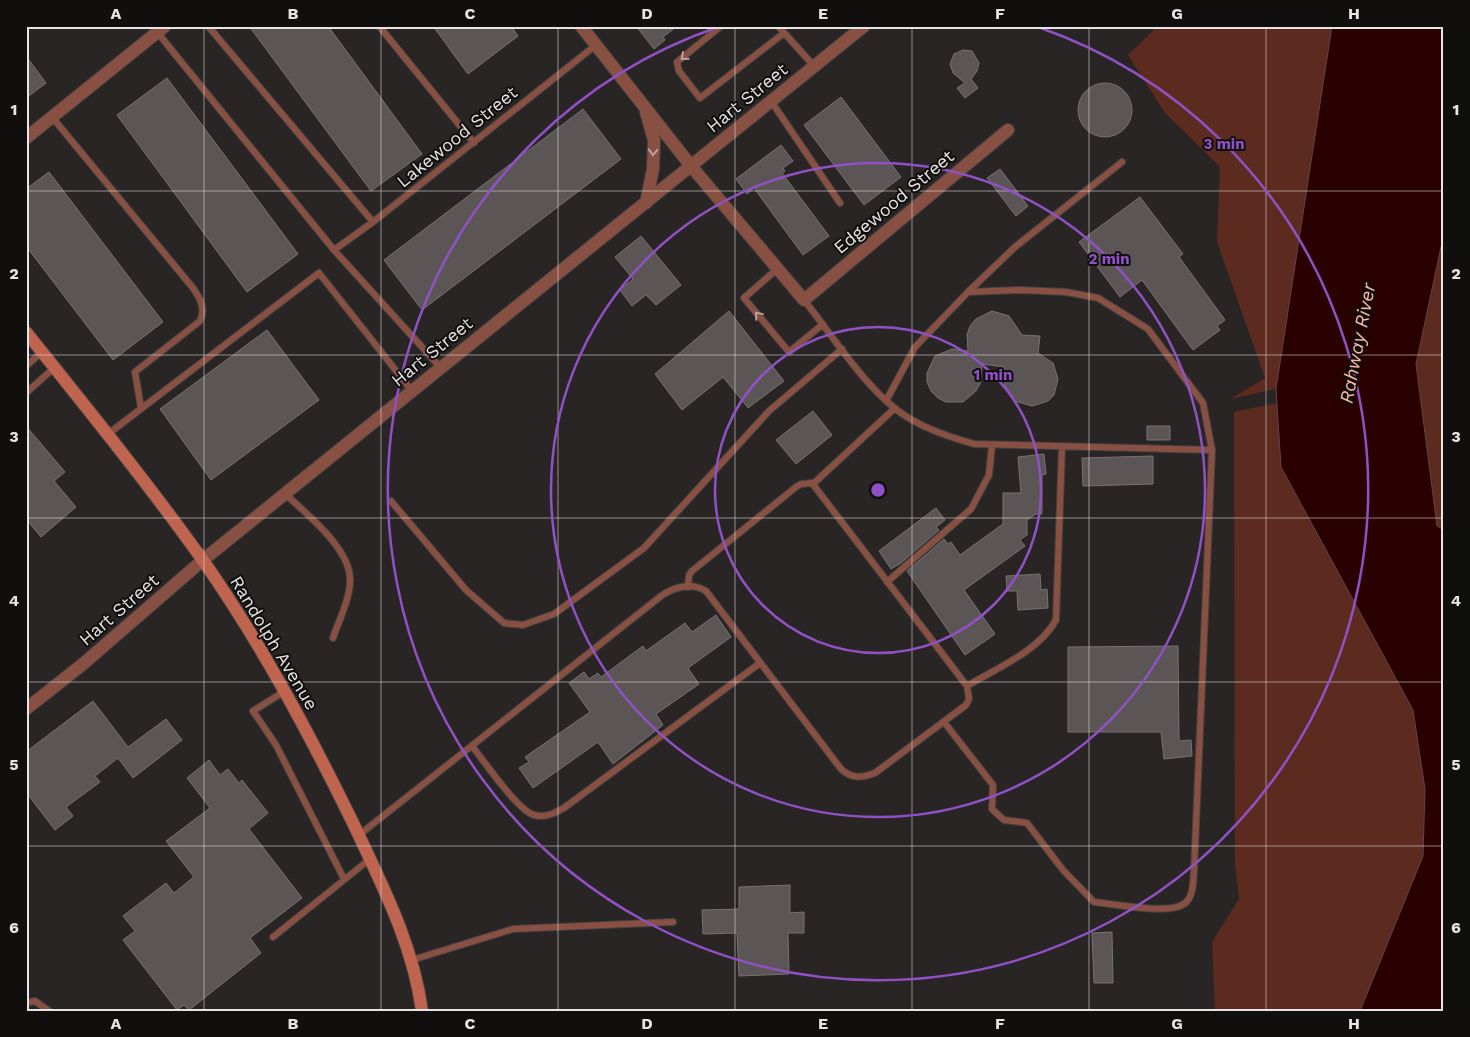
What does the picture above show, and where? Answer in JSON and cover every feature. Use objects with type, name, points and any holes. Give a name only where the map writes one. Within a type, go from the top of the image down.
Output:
[{"type":"main road","name":"Randolph Avenue","points":[[26,332],[108,434],[203,560],[285,691],[359,835],[399,924],[412,960],[422,1011]]},
{"type":"street","points":[[581,26],[691,166],[804,300]]},
{"type":"street","name":"Hart Street","points":[[26,710],[83,664],[203,560],[864,26]]},
{"type":"street","points":[[26,138],[161,29]]},
{"type":"street","points":[[644,105],[654,140],[653,169],[646,202]]},
{"type":"street","name":"Edgewood Street","points":[[804,300],[1008,130]]},
{"type":"lane","points":[[208,26],[373,222]]},
{"type":"lane","points":[[379,26],[474,143]]},
{"type":"lane","points":[[721,26],[677,62],[679,71],[700,98],[784,33]]},
{"type":"lane","points":[[778,26],[814,66]]},
{"type":"lane","points":[[161,29],[334,250],[441,368]]},
{"type":"lane","name":"Lakewood Street","points":[[334,250],[474,143],[596,45]]},
{"type":"lane","points":[[771,101],[840,203]]},
{"type":"lane","points":[[52,116],[193,288],[201,303],[203,314],[200,321],[134,372],[140,408]]},
{"type":"lane","points":[[886,401],[914,347],[968,292],[1015,247],[1122,162]]},
{"type":"lane","points":[[778,269],[744,298],[789,352],[823,324]]},
{"type":"lane","points":[[108,434],[319,274],[412,392]]},
{"type":"lane","points":[[944,722],[993,785],[992,809],[1004,820],[1027,823],[1063,870],[1094,902],[1166,908],[1184,904],[1191,894],[1194,870],[1212,450],[1203,403],[1148,329],[1098,298],[1048,292],[968,292]]},
{"type":"lane","points":[[804,300],[886,401],[906,417],[941,434],[974,444],[1212,450]]},
{"type":"lane","points":[[391,501],[466,590],[504,623],[523,625],[554,614],[644,548],[769,411],[842,349]]},
{"type":"lane","points":[[26,366],[42,352]]},
{"type":"lane","points":[[26,393],[55,368]]},
{"type":"lane","points":[[688,586],[688,575],[692,571],[801,484],[812,484],[895,408]]},
{"type":"lane","points":[[888,582],[971,509],[989,475],[992,445]]},
{"type":"lane","points":[[967,686],[1037,644],[1049,633],[1056,620],[1062,446]]},
{"type":"lane","points":[[359,835],[661,596],[675,588],[688,586],[706,591],[841,768],[855,777],[875,773],[966,705],[969,699],[967,686],[812,484]]},
{"type":"lane","points":[[285,494],[337,547],[346,566],[350,578],[346,602],[333,638]]},
{"type":"lane","points":[[472,746],[523,809],[536,816],[547,816],[564,808],[760,663]]},
{"type":"lane","points":[[285,691],[253,711],[276,745],[344,880]]},
{"type":"lane","points":[[273,936],[370,859]]},
{"type":"lane","points":[[412,960],[513,929],[674,922]]},
{"type":"lane","points":[[26,1003],[35,1001],[49,1011]]},
{"type":"shaded area","points":[[1158,26],[1332,26],[1276,389],[1230,399],[1265,378],[1217,242],[1220,167],[1165,113],[1128,55]]},
{"type":"shaded area","points":[[1444,233],[1444,530],[1437,526],[1416,364]]},
{"type":"shaded area","points":[[1277,403],[1281,467],[1413,710],[1425,789],[1423,856],[1360,1011],[1215,1011],[1212,942],[1239,899],[1235,865],[1234,412]]},
{"type":"water","name":"Rahway River","points":[[1332,26],[1444,26],[1444,233],[1416,364],[1437,526],[1444,530],[1444,1011],[1360,1011],[1423,856],[1425,789],[1413,710],[1281,467],[1276,389]]},
{"type":"building","points":[[249,26],[328,26],[422,154],[371,191]]},
{"type":"building","points":[[433,26],[511,26],[518,36],[468,74]]},
{"type":"building","points":[[636,26],[677,26],[663,37],[665,40],[654,49]]},
{"type":"building","points":[[963,50],[972,51],[979,63],[977,71],[971,79],[978,88],[965,98],[957,88],[965,83],[953,73],[950,64],[954,54]]},
{"type":"building","points":[[26,56],[46,83],[26,98]]},
{"type":"building","points":[[167,78],[298,254],[247,292],[117,115]]},
{"type":"building","points":[[1105,83],[1115,85],[1124,91],[1130,100],[1132,110],[1130,120],[1124,129],[1115,135],[1105,137],[1095,135],[1086,129],[1080,120],[1078,110],[1080,100],[1086,91],[1095,85]]},
{"type":"building","points":[[841,97],[901,177],[864,205],[804,125]]},
{"type":"building","points":[[583,109],[621,159],[422,310],[384,260]]},
{"type":"building","points":[[781,145],[793,161],[783,168],[785,171],[782,173],[829,236],[803,255],[754,188],[747,194],[736,179]]},
{"type":"building","points":[[1000,169],[1028,206],[1016,216],[987,178]]},
{"type":"building","points":[[49,172],[163,322],[113,360],[26,246],[26,189]]},
{"type":"building","points":[[1140,197],[1183,254],[1179,257],[1225,320],[1217,326],[1220,330],[1193,350],[1142,280],[1120,297],[1079,242]]},
{"type":"building","points":[[641,236],[681,285],[656,305],[646,295],[632,306],[620,290],[633,279],[615,257]]},
{"type":"building","points":[[729,311],[784,381],[748,408],[723,377],[682,410],[655,374]]},
{"type":"building","points":[[992,311],[1009,316],[1022,335],[1040,336],[1038,353],[1053,363],[1058,379],[1054,395],[1048,401],[1032,406],[1015,401],[1005,386],[1004,367],[982,364],[980,384],[976,391],[963,402],[946,402],[938,398],[931,391],[927,382],[927,373],[935,356],[952,349],[968,351],[967,335],[970,326],[976,319]]},
{"type":"building","points":[[267,330],[319,400],[211,480],[160,409]]},
{"type":"building","points":[[813,411],[832,435],[796,464],[776,440]]},
{"type":"building","points":[[26,426],[65,472],[54,481],[76,507],[41,537],[26,519]]},
{"type":"building","points":[[1147,426],[1170,426],[1170,440],[1147,440]]},
{"type":"building","points":[[1044,454],[1046,474],[1042,475],[1042,514],[1036,514],[1027,520],[1027,535],[1020,540],[1025,546],[964,590],[995,634],[965,655],[907,571],[944,539],[948,544],[951,542],[960,555],[1003,524],[1003,493],[1021,493],[1018,457]]},
{"type":"building","points":[[1153,456],[1153,484],[1083,486],[1082,458]]},
{"type":"building","points":[[936,508],[945,520],[936,527],[939,530],[901,563],[891,569],[879,551]]},
{"type":"building","points":[[1040,574],[1041,590],[1047,589],[1048,608],[1018,610],[1017,591],[1007,591],[1006,576]]},
{"type":"building","points":[[716,615],[731,637],[688,668],[699,684],[656,714],[663,725],[613,764],[598,742],[533,788],[519,768],[529,762],[525,757],[590,712],[569,683],[584,672],[589,679],[598,673],[601,677],[643,646],[646,651],[685,623],[692,632]]},
{"type":"building","points":[[1178,646],[1179,741],[1191,740],[1192,756],[1164,759],[1161,732],[1068,732],[1068,647]]},
{"type":"building","points":[[93,701],[128,747],[166,719],[182,740],[133,778],[118,758],[95,776],[100,782],[66,807],[73,816],[55,830],[26,792],[26,752]]},
{"type":"building","points":[[209,760],[220,775],[228,769],[239,783],[242,780],[268,813],[249,829],[302,898],[250,938],[261,953],[189,1010],[184,1005],[177,1010],[123,940],[135,931],[123,916],[166,883],[174,893],[194,877],[166,841],[210,808],[187,778]]},
{"type":"building","points":[[790,885],[790,913],[804,912],[804,933],[788,933],[789,974],[739,976],[737,933],[703,934],[702,910],[739,909],[739,887]]},
{"type":"building","points":[[1112,932],[1113,983],[1094,983],[1092,933]]}]
